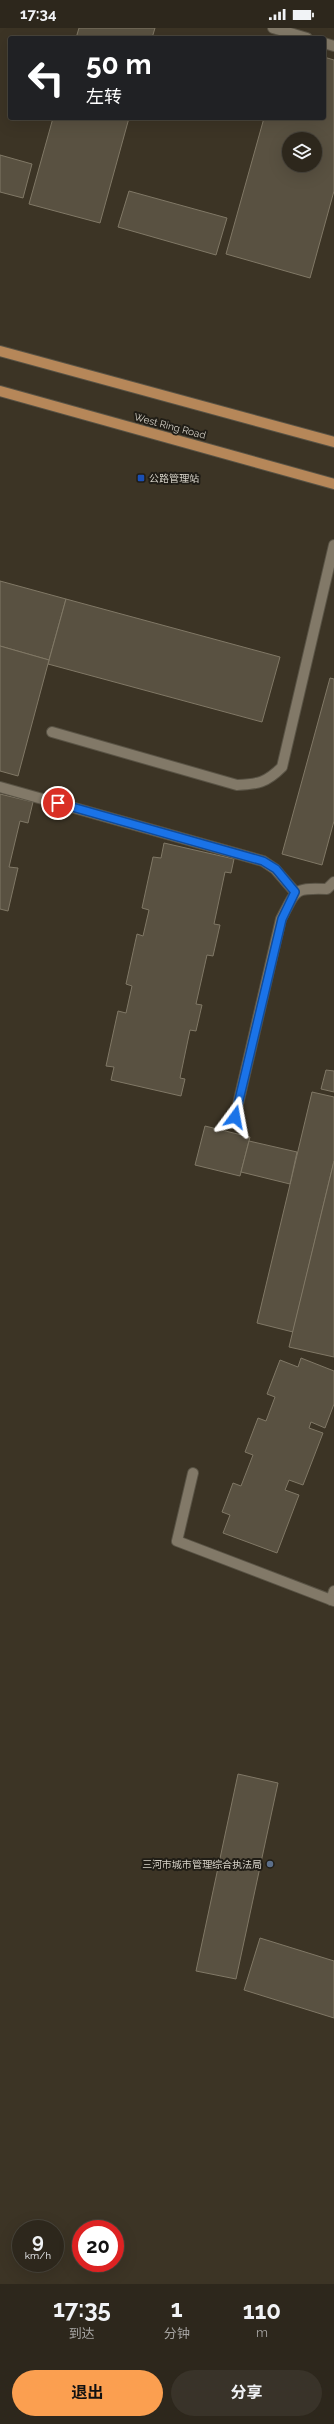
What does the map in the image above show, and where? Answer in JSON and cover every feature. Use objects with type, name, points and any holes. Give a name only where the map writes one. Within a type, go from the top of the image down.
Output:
[{"type":"main road","points":[[0,351],[334,442]]},
{"type":"main road","name":"West Ring Road","points":[[0,391],[334,484]]},
{"type":"street","points":[[273,28],[299,36]]},
{"type":"street","points":[[52,732],[237,785],[258,784],[271,779],[282,768],[334,545]]},
{"type":"street","points":[[0,787],[263,861],[276,869],[295,892]]},
{"type":"street","points":[[235,1117],[282,919],[295,892],[304,888],[327,889],[334,882]]},
{"type":"street","points":[[193,1473],[177,1541],[333,1598]]},
{"type":"building","points":[[79,28],[155,28],[153,36],[77,36]]},
{"type":"building","points":[[326,58],[334,60],[334,191],[310,278],[226,254],[263,120],[326,120]]},
{"type":"building","points":[[52,120],[128,120],[100,223],[29,204]]},
{"type":"building","points":[[0,155],[32,164],[23,198],[0,192]]},
{"type":"building","points":[[129,191],[227,218],[216,255],[118,227]]},
{"type":"building","points":[[0,581],[66,599],[49,660],[0,646]]},
{"type":"building","points":[[66,599],[280,657],[262,722],[48,664]]},
{"type":"building","points":[[0,646],[49,660],[18,776],[0,771]]},
{"type":"building","points":[[330,678],[334,679],[334,821],[322,865],[282,854]]},
{"type":"building","points":[[0,794],[33,802],[28,823],[20,821],[9,867],[18,868],[8,911],[0,909]]},
{"type":"building","points":[[164,843],[234,859],[231,873],[225,872],[214,924],[220,925],[213,956],[207,955],[196,1004],[202,1005],[196,1031],[190,1030],[180,1078],[185,1079],[181,1096],[111,1080],[114,1067],[106,1066],[118,1011],[126,1013],[132,986],[126,984],[137,934],[143,936],[149,910],[142,908],[153,857],[161,858]]},
{"type":"building","points":[[326,1070],[334,1071],[334,1092],[321,1089]]},
{"type":"building","points":[[312,1092],[334,1097],[334,1161],[293,1332],[257,1323]]},
{"type":"building","points":[[205,1126],[250,1137],[240,1176],[195,1165]]},
{"type":"building","points":[[249,1141],[297,1152],[290,1184],[241,1172]]},
{"type":"building","points":[[334,1161],[334,1357],[289,1347]]},
{"type":"building","points":[[301,1358],[334,1371],[334,1404],[325,1428],[311,1422],[309,1428],[323,1433],[303,1485],[289,1480],[285,1490],[299,1495],[277,1553],[223,1533],[230,1515],[222,1512],[233,1483],[241,1486],[253,1455],[245,1452],[258,1418],[266,1421],[275,1397],[267,1394],[280,1360],[298,1367]]},
{"type":"building","points":[[238,1774],[278,1783],[236,1979],[196,1971]]},
{"type":"building","points":[[260,1938],[334,1961],[334,2018],[244,1990]]},
{"type":"place","name":"公路管理站","points":[[141,478]]},
{"type":"place","name":"三河市城市管理综合执法局","points":[[270,1864]]},
{"type":"route","points":[[58,803],[263,861],[276,869],[295,892],[282,919],[235,1117]]}]
